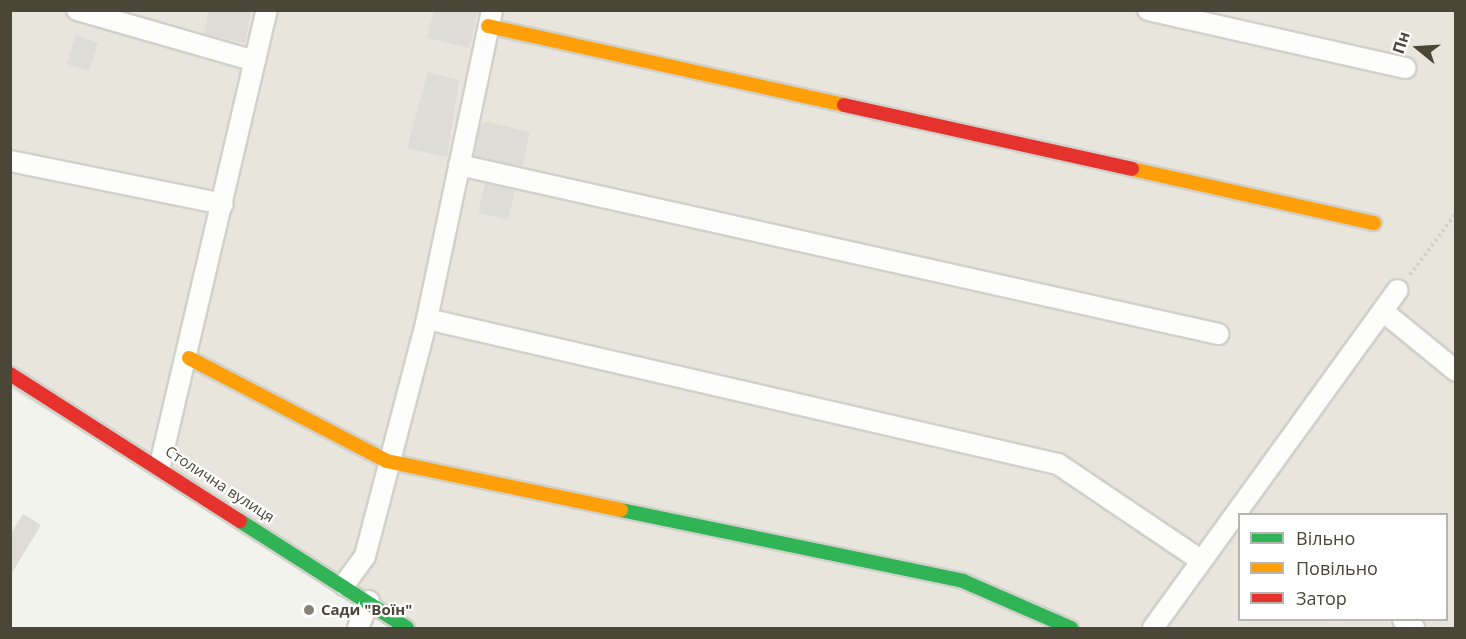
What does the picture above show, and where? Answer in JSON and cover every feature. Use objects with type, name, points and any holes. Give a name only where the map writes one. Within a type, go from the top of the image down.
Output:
[{"type":"street","points":[[77,10],[255,61]]},
{"type":"street","points":[[160,465],[189,358],[267,10]]},
{"type":"street","points":[[1148,10],[1406,68]]},
{"type":"street","points":[[344,585],[365,556],[387,461],[427,319],[490,18],[1374,223]]},
{"type":"street","points":[[10,161],[223,204]]},
{"type":"street","points":[[459,165],[1218,334]]},
{"type":"street","points":[[1239,512],[1398,290]]},
{"type":"street","points":[[1384,312],[1455,371]]},
{"type":"street","points":[[427,319],[1059,464],[1199,559]]},
{"type":"street","points":[[189,358],[387,461],[963,581],[1071,628]]},
{"type":"street","name":"Столична вулиця","points":[[10,374],[160,465],[407,628]]},
{"type":"street","points":[[1153,628],[1199,559],[1238,513]]},
{"type":"street","points":[[358,628],[369,601]]},
{"type":"path","points":[[1398,290],[1455,213]]},
{"type":"shaded area","points":[[11,11],[1455,11],[1455,628],[408,628],[11,389]]},
{"type":"building","points":[[209,10],[251,10],[245,43],[204,34]]},
{"type":"building","points":[[434,10],[478,10],[469,48],[427,38]]},
{"type":"building","points":[[76,35],[98,43],[89,71],[67,64]]},
{"type":"building","points":[[428,72],[459,80],[447,157],[407,148]]},
{"type":"building","points":[[487,122],[530,132],[522,167],[474,156],[480,125]]},
{"type":"building","points":[[485,183],[515,190],[508,220],[478,213]]},
{"type":"building","points":[[23,514],[41,525],[10,576],[10,535]]},
{"type":"traffic: fast","points":[[621,510],[963,581],[1071,628]]},
{"type":"traffic: fast","points":[[240,521],[407,628]]},
{"type":"traffic: slow","points":[[488,26],[844,105]]},
{"type":"traffic: slow","points":[[1132,169],[1374,223]]},
{"type":"traffic: slow","points":[[189,358],[387,461],[621,510]]},
{"type":"traffic: jam","points":[[844,105],[1132,169]]},
{"type":"traffic: jam","points":[[10,374],[240,521]]},
{"type":"place","name":"Сади \"Воїн\"","points":[[309,610]]}]
